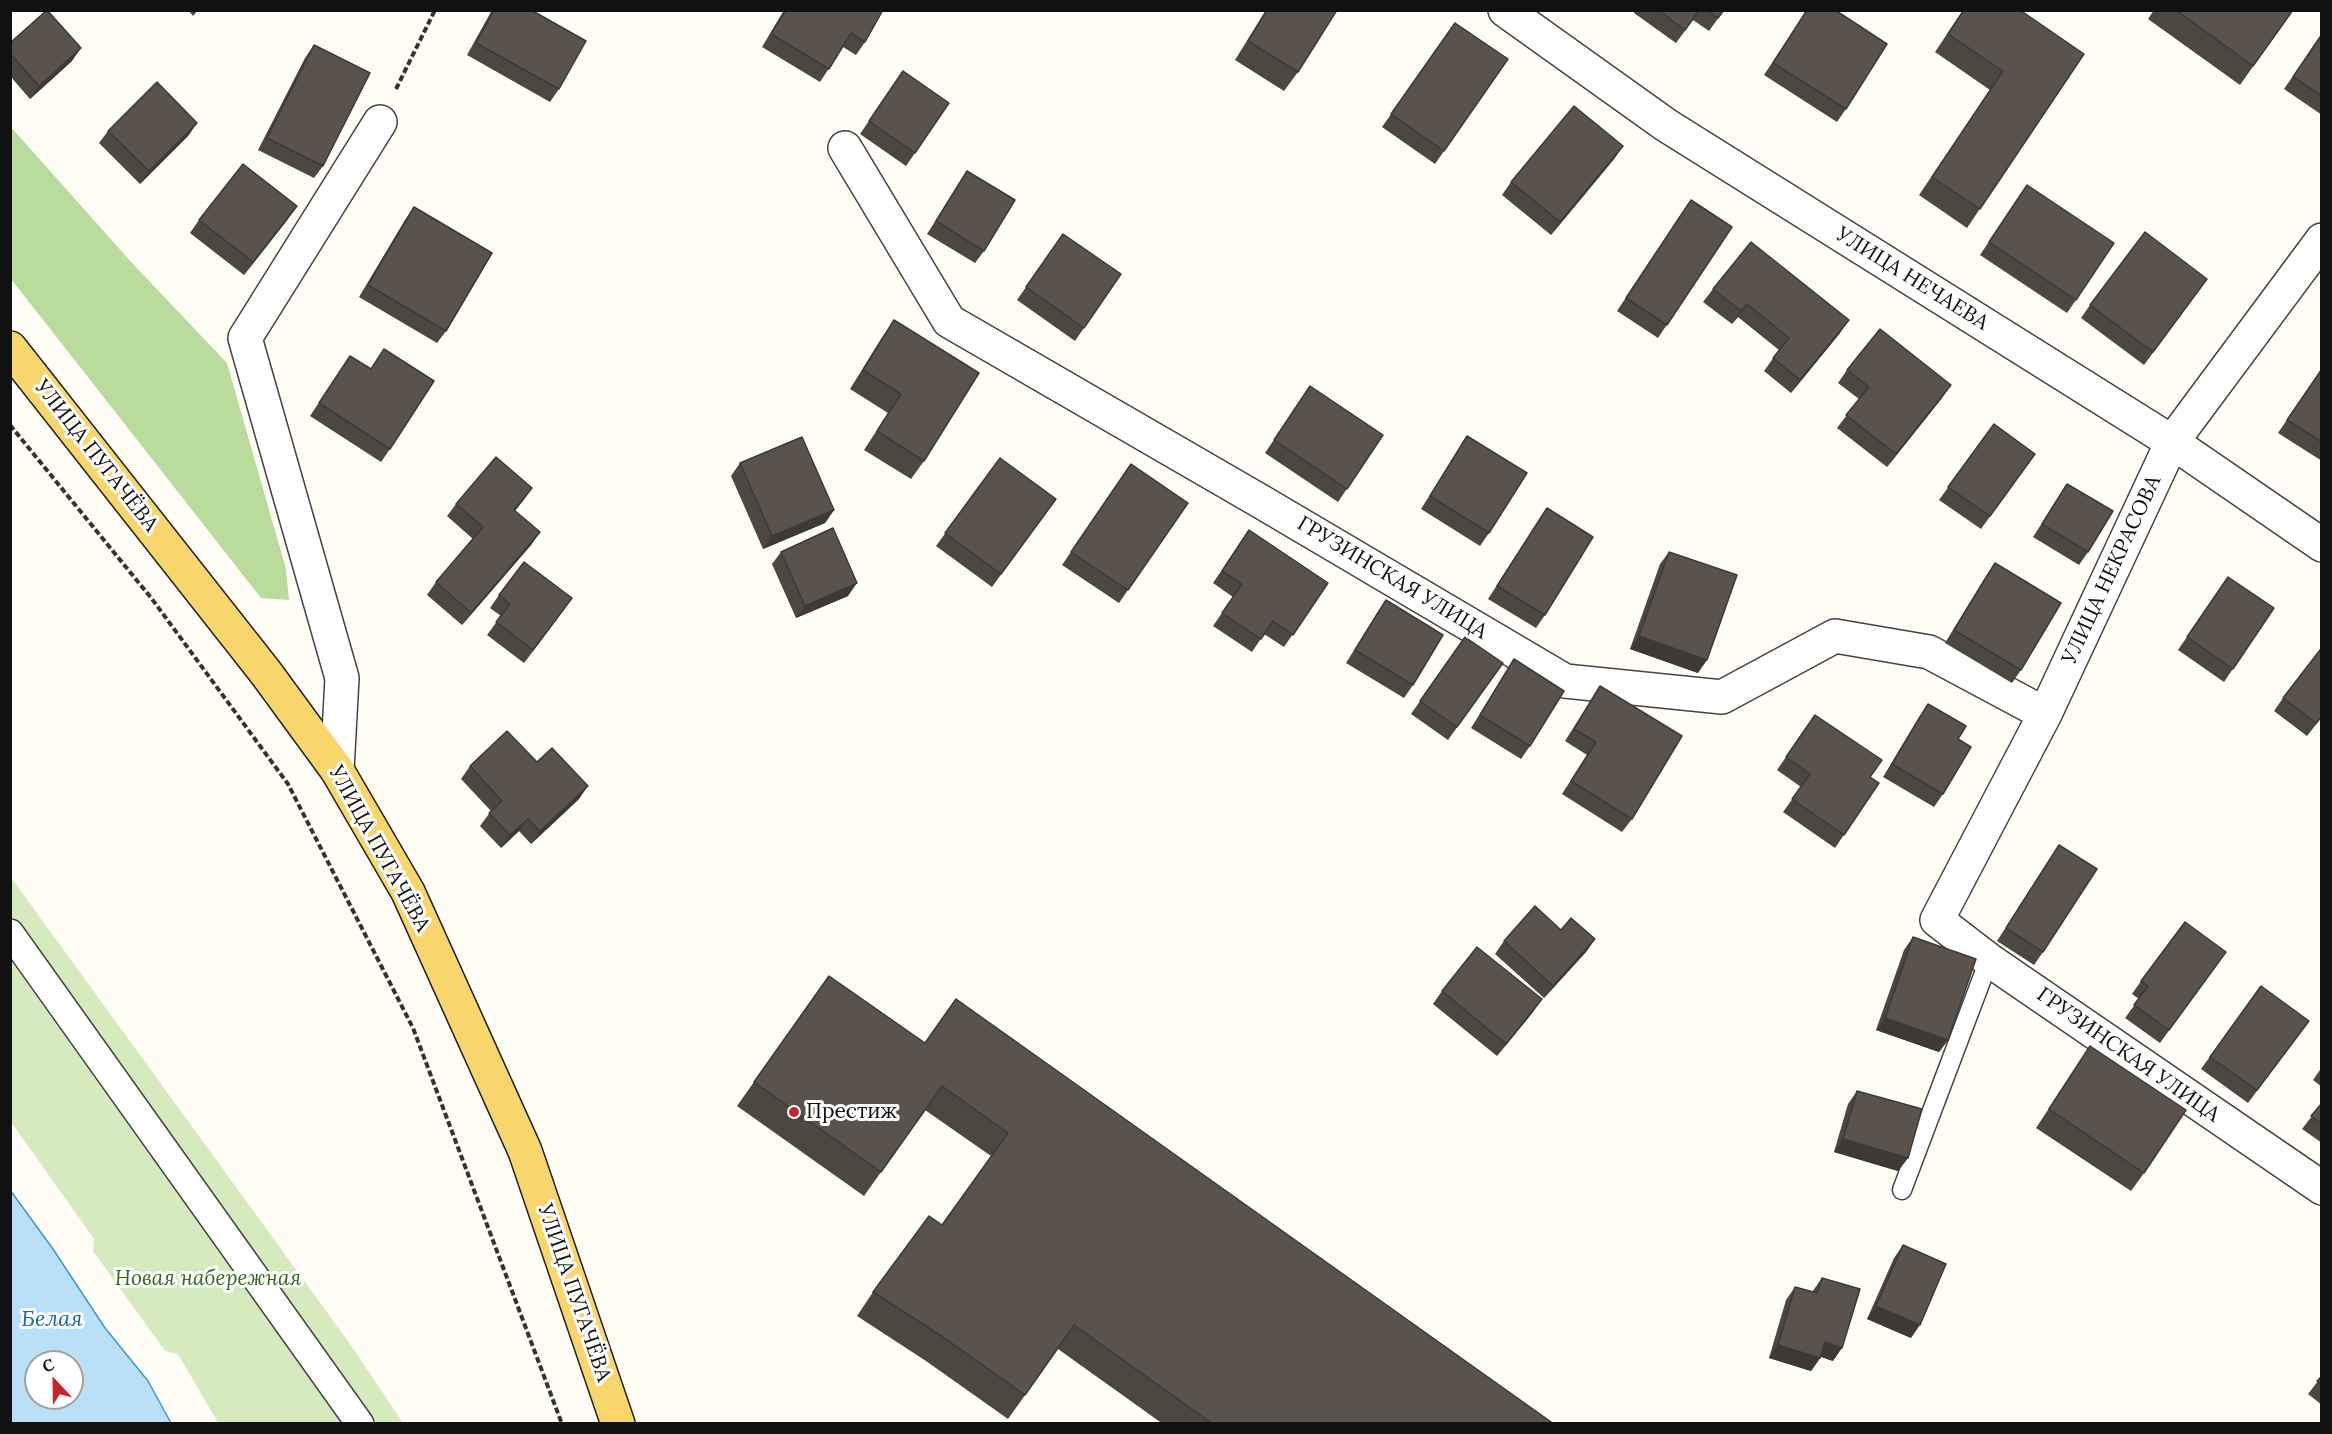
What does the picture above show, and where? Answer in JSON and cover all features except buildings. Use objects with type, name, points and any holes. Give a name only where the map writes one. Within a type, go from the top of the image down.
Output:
[{"type":"main road","name":"УЛИЦА ПУГАЧЁВА","points":[[10,348],[266,673],[337,770],[408,892],[525,1151],[618,1424]]},
{"type":"street","name":"УЛИЦА НЕЧАЕВА","points":[[1505,10],[1666,125],[2172,442],[2322,545]]},
{"type":"street","points":[[337,770],[342,678],[245,338],[380,122]]},
{"type":"street","name":"ГРУЗИНСКАЯ УЛИЦА","points":[[845,148],[949,321],[1566,681],[1722,697],[1835,636],[1929,652],[2045,714]]},
{"type":"street","name":"УЛИЦА НЕКРАСОВА","points":[[1937,920],[2045,714],[2172,442],[2322,240]]},
{"type":"street","name":"ГРУЗИНСКАЯ УЛИЦА","points":[[1937,920],[1989,960],[2322,1188]]},
{"type":"street","points":[[10,933],[360,1424]]},
{"type":"lane","points":[[1902,1190],[1989,960]]},
{"type":"path","points":[[380,122],[435,10]]},
{"type":"path","points":[[10,425],[153,599],[288,784],[413,1028],[562,1424]]},
{"type":"green space","points":[[10,126],[132,263],[227,363],[286,569],[289,600],[261,598],[11,279]]},
{"type":"green space","name":"Новая набережная","points":[[10,876],[350,1344],[403,1423],[218,1423],[178,1354],[165,1351],[93,1251],[94,1239],[11,1122]]},
{"type":"water","name":"Белая","points":[[10,1190],[53,1249],[105,1328],[148,1381],[171,1423],[11,1423]]},
{"type":"place","name":"Престиж","points":[[794,1112]]}]
